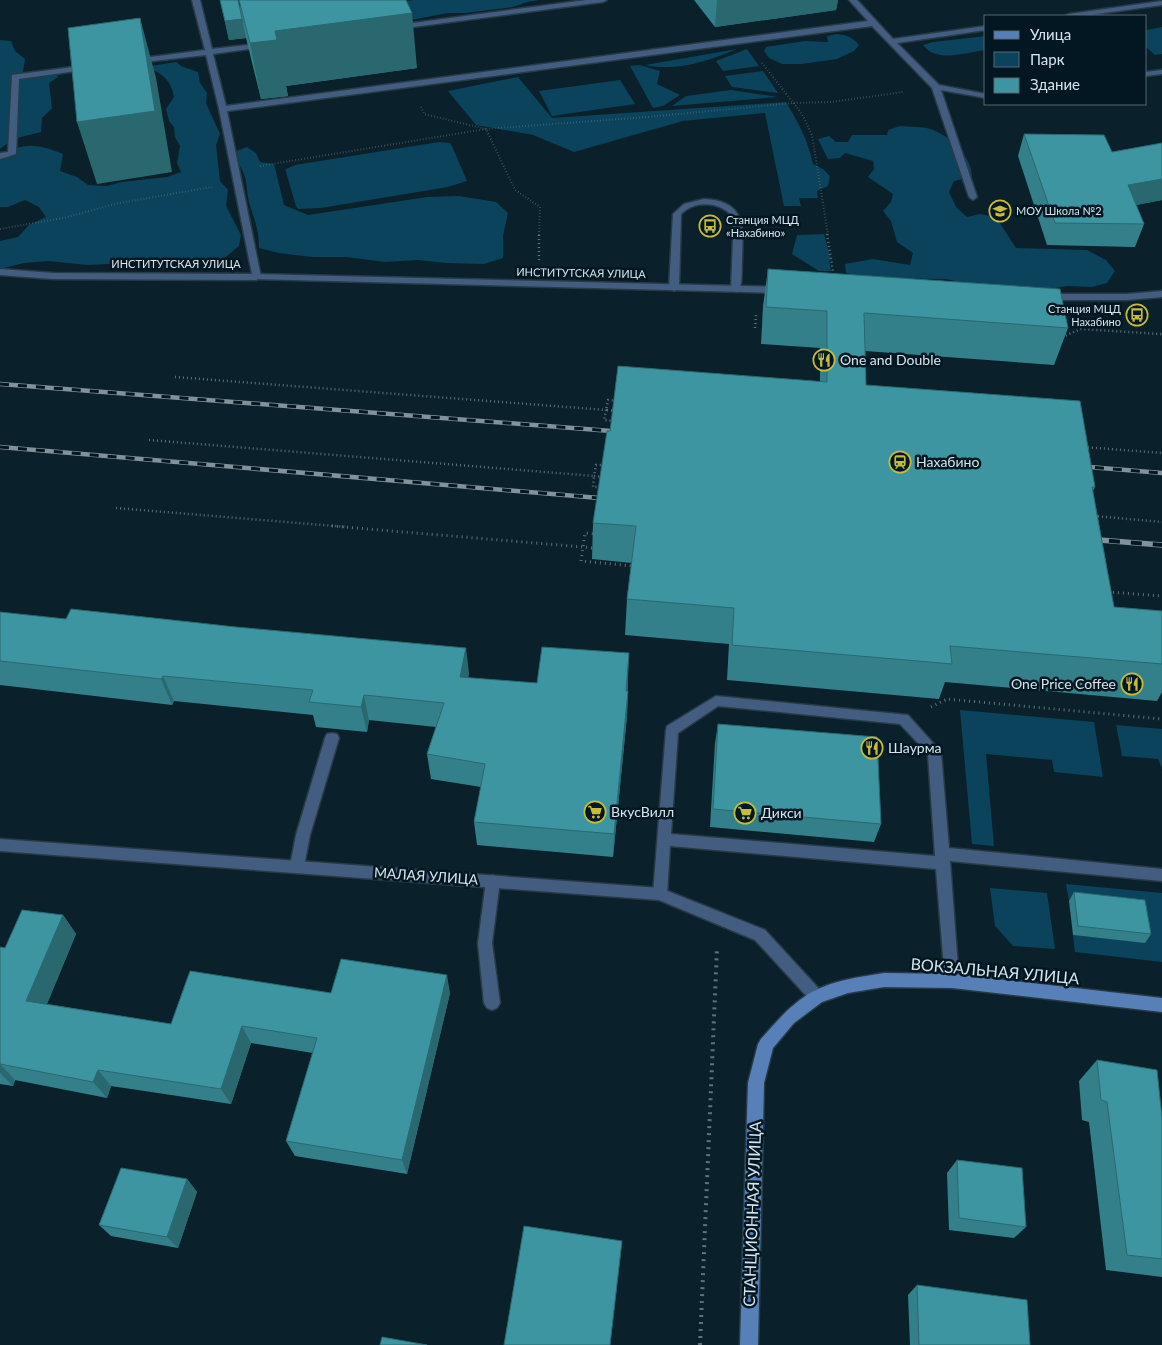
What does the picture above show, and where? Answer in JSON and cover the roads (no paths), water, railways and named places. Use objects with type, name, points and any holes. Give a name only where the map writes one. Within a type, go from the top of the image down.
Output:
[{"type":"main road","name":"ВОКЗАЛЬНАЯ УЛИЦА","points":[[756,1082],[766,1044],[789,1018],[817,997],[848,986],[884,980],[952,981],[1162,1005]]},
{"type":"main road","name":"СТАНЦИОННАЯ УЛИЦА","points":[[749,1345],[756,1082]]},
{"type":"street","points":[[196,0],[224,109],[256,277]]},
{"type":"street","points":[[386,28],[603,0]]},
{"type":"street","points":[[853,0],[936,87],[972,197]]},
{"type":"street","points":[[1076,15],[1162,3]]},
{"type":"street","points":[[224,109],[874,23]]},
{"type":"street","points":[[891,42],[984,28]]},
{"type":"street","points":[[122,63],[268,44]]},
{"type":"street","points":[[0,156],[12,154],[15,77],[92,67]]},
{"type":"street","points":[[1147,74],[1162,72]]},
{"type":"street","points":[[936,87],[984,96]]},
{"type":"street","points":[[674,288],[677,214],[687,205],[713,202],[730,209],[736,219],[736,289]]},
{"type":"street","name":"ИНСТИТУТСКАЯ УЛИЦА","points":[[0,272],[53,276],[256,277],[794,291]]},
{"type":"street","points":[[1031,297],[1127,298],[1162,294]]},
{"type":"street","points":[[660,894],[672,730],[716,701],[903,719],[934,752],[952,981]]},
{"type":"street","points":[[296,866],[303,834],[332,738]]},
{"type":"street","points":[[664,838],[1162,875]]},
{"type":"street","name":"МАЛАЯ УЛИЦА","points":[[0,845],[660,894],[760,934],[817,997]]},
{"type":"street","points":[[492,1003],[485,943],[494,881]]},
{"type":"railway","points":[[0,384],[624,432]]},
{"type":"railway","points":[[0,447],[611,499]]},
{"type":"railway","points":[[1077,466],[1162,473]]},
{"type":"railway","points":[[1087,539],[1162,545]]},
{"type":"place","name":"МОУ Школа №2","points":[[1000,211]]},
{"type":"place","name":"Станция МЦД «Нахабино»","points":[[710,226]]},
{"type":"place","name":"Станция МЦД Нахабино","points":[[1137,315]]},
{"type":"place","name":"One and Double","points":[[824,360]]},
{"type":"place","name":"Нахабино","points":[[900,462]]},
{"type":"place","name":"One Price Coffee","points":[[1132,684]]},
{"type":"place","name":"Шаурма","points":[[872,748]]},
{"type":"place","name":"ВкусВилл","points":[[595,812]]},
{"type":"place","name":"Дикси","points":[[745,813]]}]
